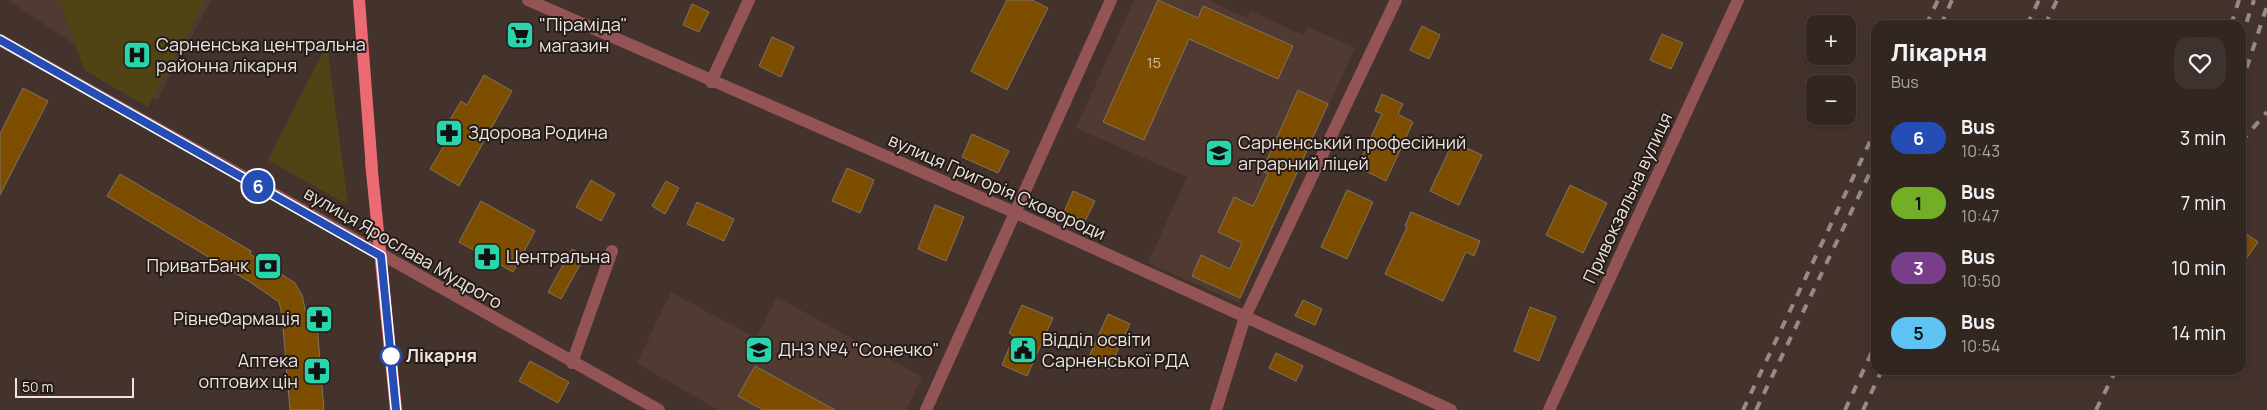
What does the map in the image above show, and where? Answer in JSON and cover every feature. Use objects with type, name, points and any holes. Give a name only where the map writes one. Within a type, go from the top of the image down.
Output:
[{"type":"main road","points":[[359,0],[371,165],[396,410]]},
{"type":"street","name":"вулиця Григорія Сковороди","points":[[528,0],[711,82],[1016,213],[1451,410]]},
{"type":"street","points":[[711,82],[749,0]]},
{"type":"street","points":[[926,410],[1111,0]]},
{"type":"street","points":[[1216,410],[1245,317],[1396,0]]},
{"type":"street","name":"Привокзальна вулиця","points":[[1549,410],[1738,0]]},
{"type":"street","name":"вулиця Ярослава Мудрого","points":[[0,40],[381,256],[658,410]]},
{"type":"street","points":[[572,363],[612,251]]},
{"type":"shaded area","name":"Сарненська центральна районна лікарня","points":[[8,0],[211,0],[157,100]]},
{"type":"shaded area","name":"Сарненська центральна районна лікарня","points":[[60,0],[205,0],[148,107],[84,70]]},
{"type":"shaded area","name":"Сарненський професійний аграрний ліцей","points":[[1134,0],[1208,0],[1247,18],[1251,11],[1303,35],[1308,27],[1355,48],[1239,303],[1148,263],[1187,177],[1076,128]]},
{"type":"shaded area","points":[[327,44],[348,205],[268,160]]},
{"type":"shaded area","name":"ДНЗ №4 \"Сонечко\"","points":[[671,292],[756,338],[777,297],[922,377],[906,410],[718,410],[637,363]]},
{"type":"building","points":[[1007,0],[1032,0],[1048,8],[1007,90],[971,71]]},
{"type":"building","points":[[1158,0],[1198,18],[1203,6],[1293,46],[1278,79],[1189,39],[1144,140],[1103,122]]},
{"type":"building","points":[[692,4],[709,12],[699,32],[683,25]]},
{"type":"building","points":[[1422,26],[1440,35],[1429,59],[1410,50]]},
{"type":"building","points":[[1662,34],[1683,43],[1671,69],[1650,60]]},
{"type":"building","points":[[772,37],[794,47],[781,77],[759,66]]},
{"type":"building","points":[[484,75],[512,91],[459,186],[430,169],[448,139],[441,135],[461,101],[467,105]]},
{"type":"building","points":[[23,88],[48,101],[0,195],[0,134]]},
{"type":"building","points":[[1298,90],[1328,104],[1240,298],[1192,276],[1201,255],[1230,269],[1242,243],[1218,232],[1234,197],[1253,206],[1268,174],[1262,171]]},
{"type":"building","points":[[1382,94],[1403,104],[1398,114],[1413,122],[1386,181],[1357,167],[1382,114],[1375,111]]},
{"type":"building","points":[[972,134],[1009,151],[998,173],[962,157]]},
{"type":"building","points":[[1453,142],[1482,155],[1459,205],[1430,191]]},
{"type":"building","points":[[847,168],[874,180],[860,213],[832,201]]},
{"type":"building","points":[[120,174],[251,251],[250,254],[295,283],[302,295],[306,313],[316,312],[324,410],[290,410],[282,315],[279,302],[250,282],[107,196]]},
{"type":"building","points":[[591,180],[615,194],[601,221],[576,207]]},
{"type":"building","points":[[666,181],[679,188],[665,214],[652,206]]},
{"type":"building","points":[[1570,185],[1607,203],[1583,253],[1546,235]]},
{"type":"building","points":[[1347,190],[1373,202],[1347,259],[1321,247]]},
{"type":"building","points":[[1073,191],[1095,201],[1085,221],[1064,212]]},
{"type":"building","points":[[481,201],[535,231],[513,272],[459,242]]},
{"type":"building","points":[[697,202],[734,219],[724,241],[687,224]]},
{"type":"building","points":[[935,205],[964,217],[946,261],[918,249]]},
{"type":"building","points":[[1411,212],[1480,241],[1474,256],[1466,252],[1443,301],[1385,274],[1407,227],[1405,226]]},
{"type":"building","points":[[2246,234],[2258,242],[2246,259]]},
{"type":"building","points":[[572,249],[585,256],[561,299],[548,292]]},
{"type":"building","points":[[1303,300],[1322,309],[1315,325],[1295,316]]},
{"type":"building","name":"Відділ освіти Сарненської РДА","points":[[1022,305],[1053,318],[1027,376],[1002,365],[1014,336],[1009,333]]},
{"type":"building","points":[[1530,307],[1556,317],[1539,361],[1514,351]]},
{"type":"building","points":[[1108,314],[1130,324],[1109,369],[1088,359]]},
{"type":"building","points":[[1276,353],[1303,366],[1296,381],[1269,368]]},
{"type":"building","points":[[530,361],[569,382],[558,403],[519,381]]},
{"type":"building","points":[[755,366],[835,410],[763,410],[738,396]]},
{"type":"railway","points":[[1928,20],[1938,0]]},
{"type":"railway","points":[[1943,20],[1952,0]]},
{"type":"railway","points":[[2029,20],[2039,0]]},
{"type":"railway","points":[[2047,20],[2057,0]]},
{"type":"railway","points":[[2233,20],[2239,0]]},
{"type":"railway","points":[[2246,24],[2254,0]]},
{"type":"railway","points":[[2246,70],[2267,6]]},
{"type":"railway","points":[[2246,136],[2267,112]]},
{"type":"railway","points":[[1743,410],[1871,140]]},
{"type":"railway","points":[[1756,410],[1871,170]]},
{"type":"railway","points":[[1845,410],[1871,354]]},
{"type":"railway","points":[[1863,410],[1880,375]]},
{"type":"railway","points":[[2096,410],[2114,375]]},
{"type":"bus line","name":"6","points":[[0,40],[146,121],[381,256],[396,410]]},
{"type":"place","name":"\"Піраміда\" магазин","points":[[520,35]]},
{"type":"place","name":"Сарненська центральна районна лікарня","points":[[137,55]]},
{"type":"place","name":"Здорова Родина","points":[[449,133]]},
{"type":"place","name":"Сарненський професійний аграрний ліцей","points":[[1219,153]]},
{"type":"place","name":"Центральна","points":[[487,257]]},
{"type":"place","name":"ПриватБанк","points":[[268,266]]},
{"type":"place","name":"РівнеФармація","points":[[319,319]]},
{"type":"place","name":"ДНЗ №4 \"Сонечко\"","points":[[759,350]]},
{"type":"place","name":"Відділ освіти Сарненської РДА","points":[[1023,350]]},
{"type":"place","name":"Лікарня","points":[[391,356]]},
{"type":"place","name":"Аптека оптових цін","points":[[317,371]]}]
